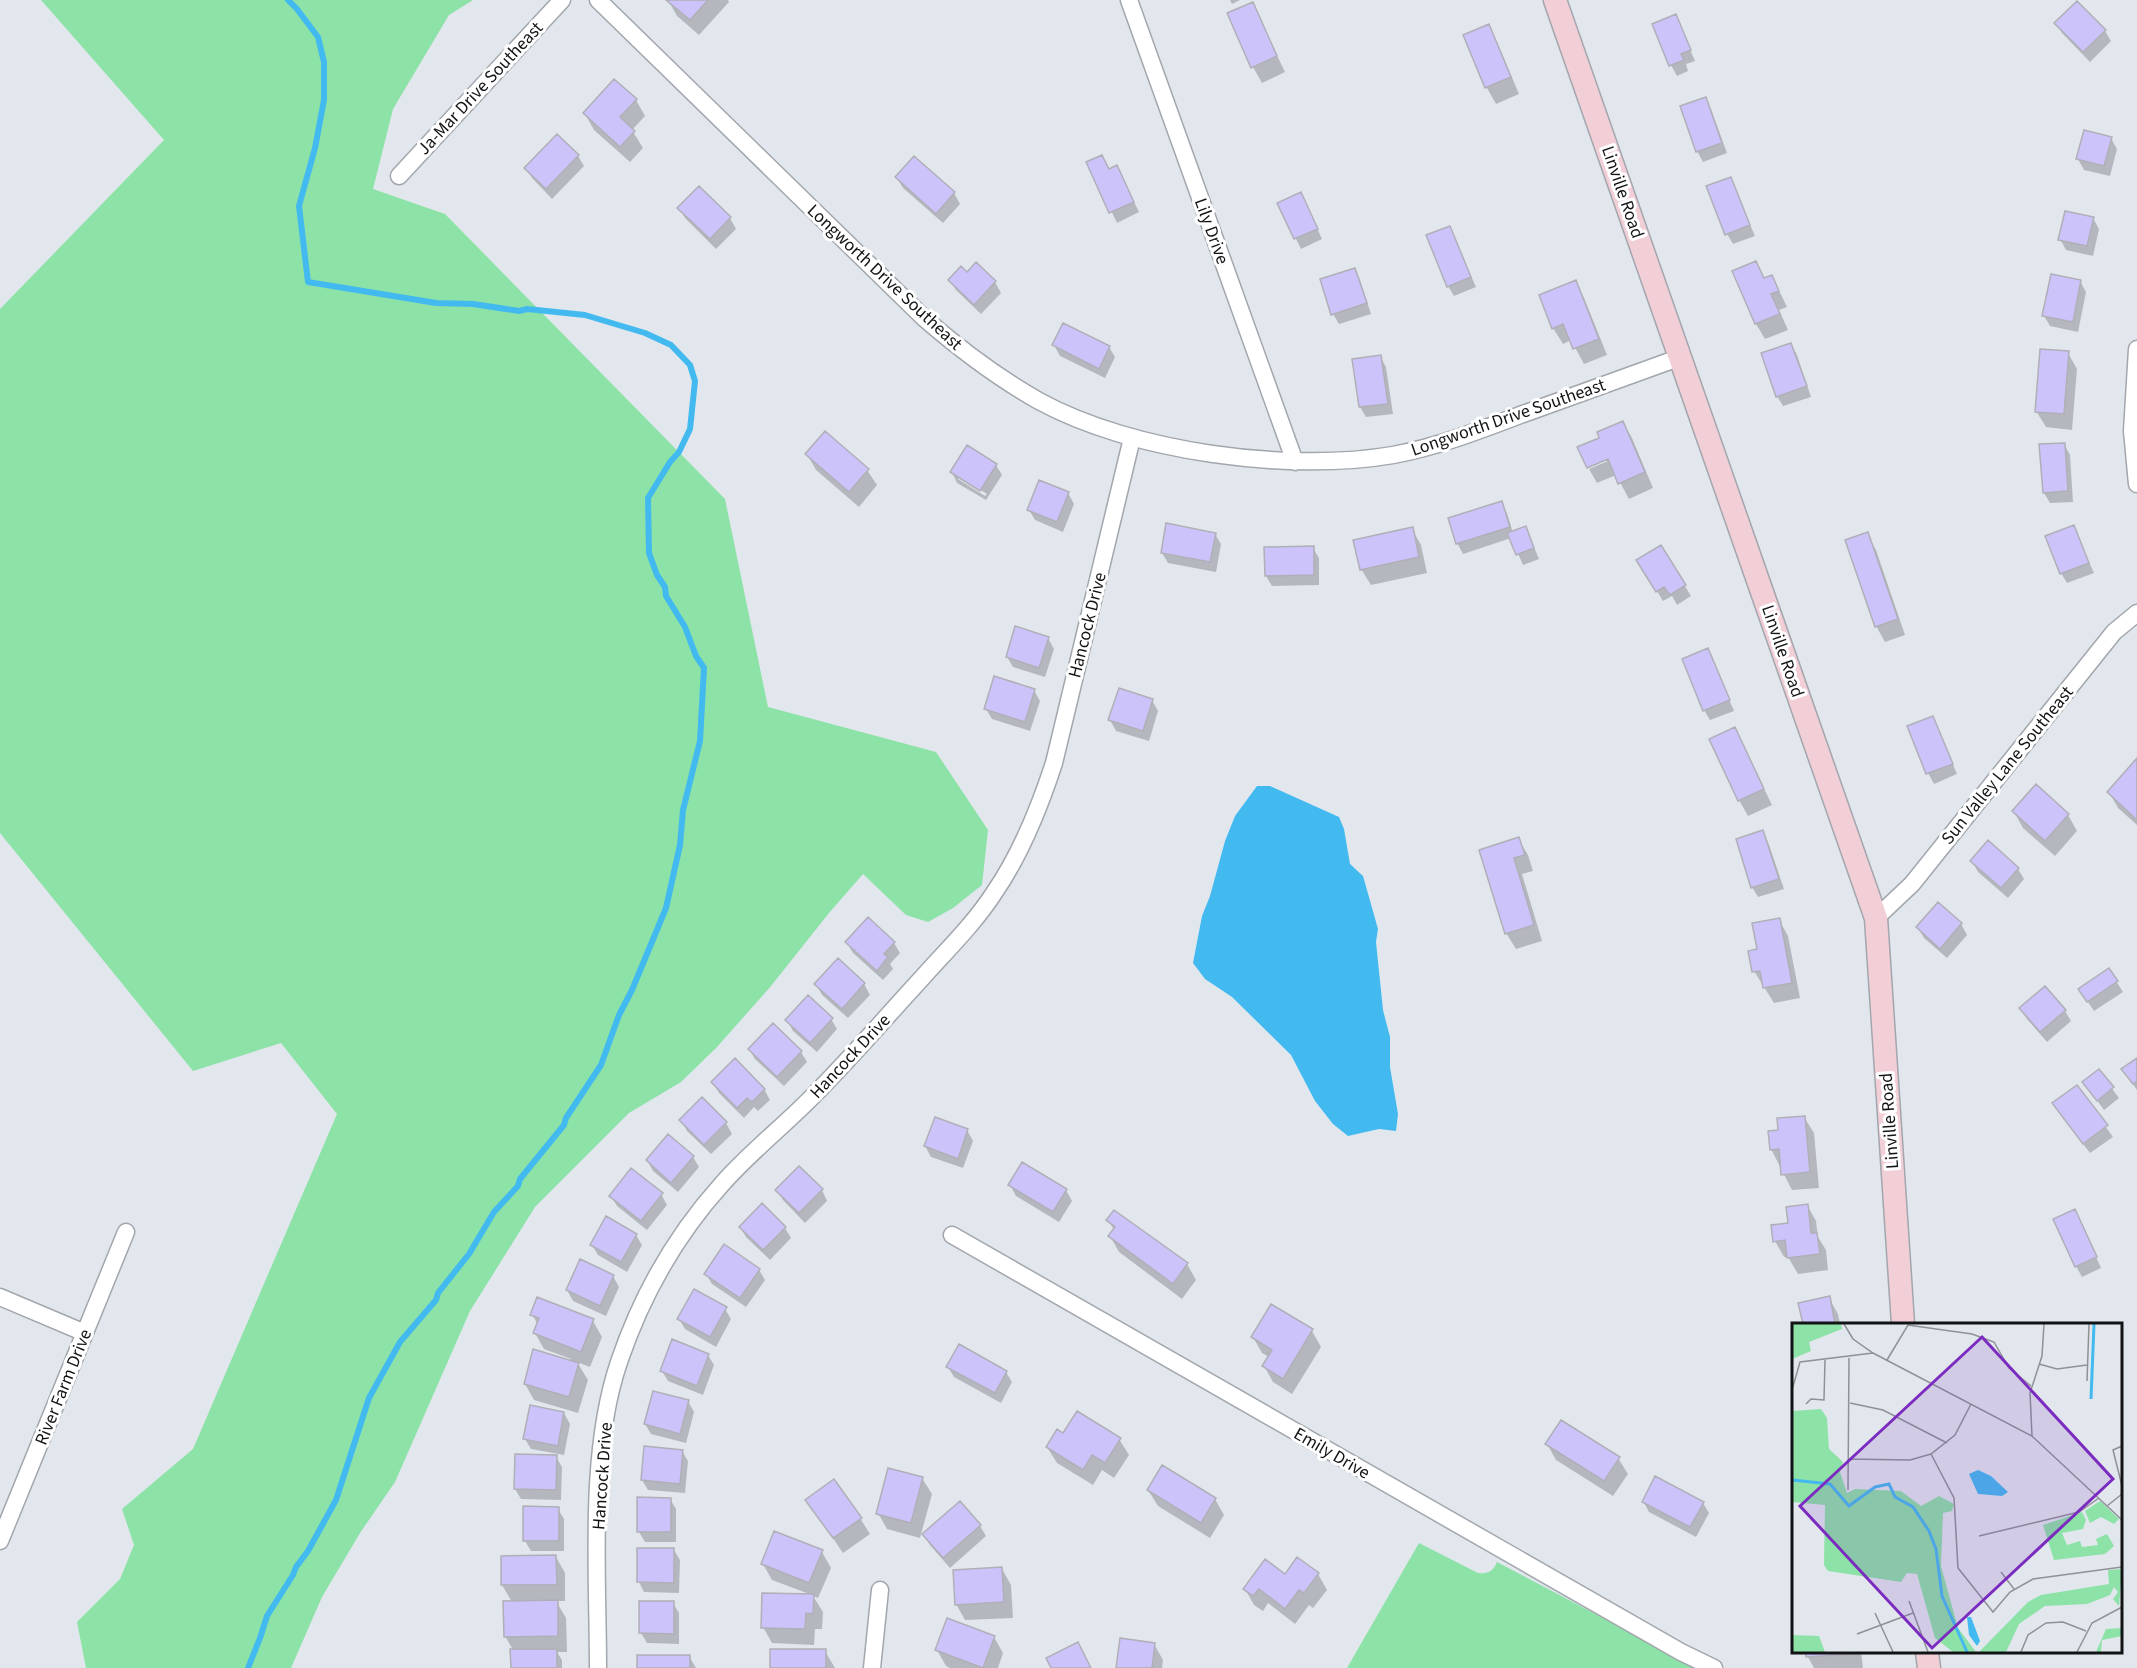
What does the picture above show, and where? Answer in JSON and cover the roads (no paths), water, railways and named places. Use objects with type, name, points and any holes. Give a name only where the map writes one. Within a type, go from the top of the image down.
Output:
[{"type":"main road","name":"Linville Road","points":[[1555,0],[1876,918],[1903,1323]]},
{"type":"main road","points":[[1928,1653],[1929,1668]]},
{"type":"street","name":"Ja-Mar Drive Southeast","points":[[399,176],[562,0]]},
{"type":"street","name":"Longworth Drive Southeast","points":[[598,0],[925,319],[961,350],[1041,402],[1086,422],[1132,438],[1220,454],[1295,462],[1346,461],[1395,454],[1492,426],[1681,357]]},
{"type":"street","name":"Lily Drive","points":[[1129,0],[1295,462]]},
{"type":"street","points":[[2137,349],[2132,431],[2137,484]]},
{"type":"street","name":"Hancock Drive","points":[[598,1668],[597,1527],[600,1453],[607,1407],[636,1317],[664,1263],[698,1212],[752,1153],[833,1076],[969,926],[994,894],[1017,854],[1039,807],[1054,763],[1132,438]]},
{"type":"street","name":"Sun Valley Lane Southeast","points":[[1876,918],[1912,884],[2114,632],[2137,613]]},
{"type":"street","name":"River Farm Drive","points":[[0,1541],[126,1232]]},
{"type":"street","name":"Emily Drive","points":[[952,1235],[1680,1652],[1714,1668]]},
{"type":"street","points":[[0,1297],[85,1333]]},
{"type":"street","points":[[872,1668],[880,1590]]},
{"type":"water","points":[[1257,786],[1270,786],[1339,817],[1344,829],[1350,864],[1363,876],[1378,929],[1376,942],[1383,1010],[1390,1037],[1390,1067],[1398,1114],[1396,1131],[1379,1129],[1348,1136],[1333,1124],[1315,1101],[1291,1055],[1232,997],[1205,979],[1193,963],[1202,916],[1225,841],[1235,816]]},
{"type":"waterway","points":[[248,1668],[267,1616],[308,1551],[336,1500],[369,1398],[400,1342],[436,1300],[438,1293],[469,1254],[494,1212],[518,1186],[520,1179],[564,1125],[566,1118],[601,1065],[619,1015],[632,990],[666,908],[680,845],[683,810],[700,741],[704,668],[696,656],[685,627],[666,596],[665,587],[657,575],[649,553],[648,498],[670,462],[679,452],[690,429],[695,381],[690,365],[671,345],[645,333],[585,315],[527,309],[519,311],[473,304],[436,303],[308,282],[299,206],[315,148],[324,100],[324,62],[318,37],[288,0]]}]
